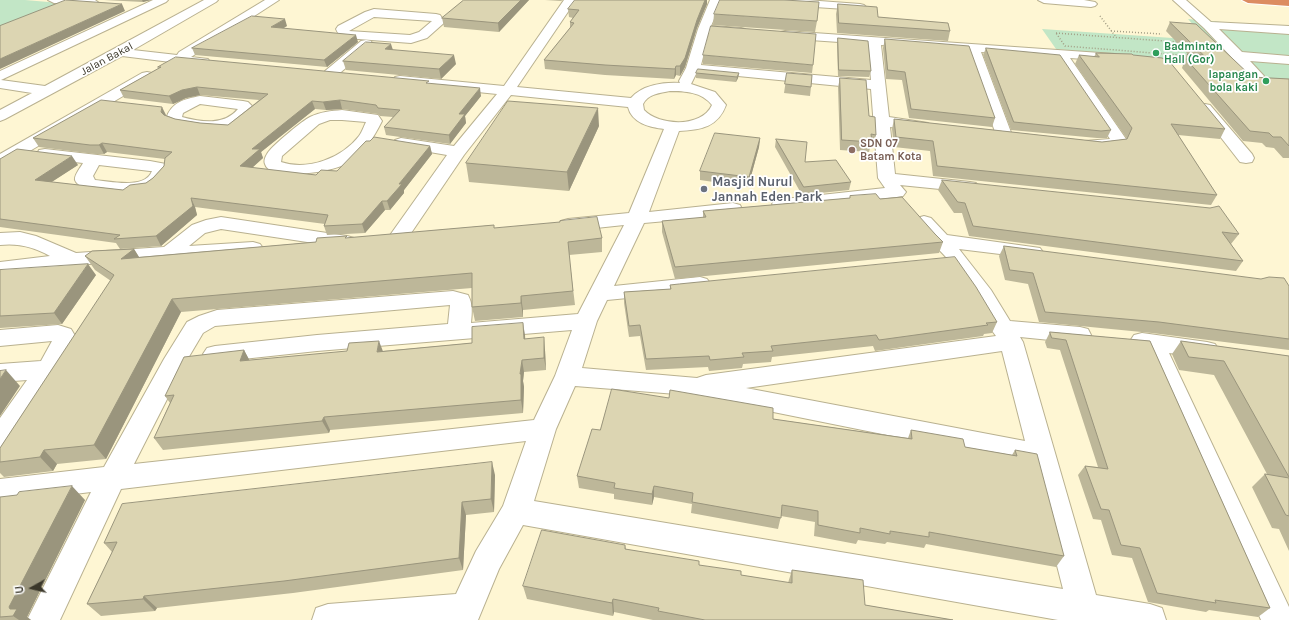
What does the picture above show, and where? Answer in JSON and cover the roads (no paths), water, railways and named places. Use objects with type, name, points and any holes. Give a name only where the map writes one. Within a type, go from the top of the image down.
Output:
[{"type":"highway","points":[[1248,0],[1289,3]]},
{"type":"street","points":[[0,76],[162,0]]},
{"type":"street","name":"Jalan Bakal","points":[[0,116],[120,52],[212,0]]},
{"type":"street","points":[[0,161],[177,59],[273,0]]},
{"type":"street","points":[[421,236],[391,239],[508,90],[570,0]]},
{"type":"street","points":[[683,87],[693,68],[704,29],[716,0]]},
{"type":"street","points":[[755,0],[860,7]]},
{"type":"street","points":[[1044,0],[1091,4]]},
{"type":"street","points":[[1179,0],[1208,25],[1257,76]]},
{"type":"street","points":[[51,5],[69,1],[107,4]]},
{"type":"street","points":[[122,6],[145,8]]},
{"type":"street","points":[[330,74],[376,36],[411,39],[423,35],[439,22],[436,18],[374,13],[369,14],[342,29],[345,34],[376,36]]},
{"type":"street","points":[[1208,25],[1289,30]]},
{"type":"street","points":[[704,29],[750,32]]},
{"type":"street","points":[[774,34],[1124,58]]},
{"type":"street","points":[[874,41],[882,121],[901,196],[939,240],[958,259],[983,295],[1006,335],[1042,454],[1084,609]]},
{"type":"street","points":[[973,48],[1004,135]]},
{"type":"street","points":[[120,52],[215,63]]},
{"type":"street","points":[[1060,54],[1118,139],[1116,144],[1109,145],[1074,142]]},
{"type":"street","points":[[1238,56],[1289,60]]},
{"type":"street","points":[[693,68],[878,85]]},
{"type":"street","points":[[315,72],[345,75]]},
{"type":"street","points":[[384,79],[634,103]]},
{"type":"street","points":[[0,84],[48,91]]},
{"type":"street","points":[[683,87],[707,93],[715,99],[719,105],[718,112],[712,118],[688,125],[673,126],[647,120],[639,115],[634,109],[634,103],[639,97],[647,92],[657,89],[683,87]]},
{"type":"street","points":[[0,96],[30,100]]},
{"type":"street","points":[[1195,97],[1246,158]]},
{"type":"street","points":[[102,102],[124,105]]},
{"type":"street","points":[[379,140],[373,118],[342,115],[320,118],[314,121],[275,154],[273,164],[279,167],[302,170],[331,164],[379,140],[458,152]]},
{"type":"street","points":[[882,121],[935,127]]},
{"type":"street","points":[[328,620],[463,614],[487,561],[516,512],[544,429],[567,376],[586,322],[636,220],[673,126]]},
{"type":"street","points":[[18,151],[93,161]]},
{"type":"street","points":[[552,226],[636,220],[755,207],[990,189]]},
{"type":"street","points":[[0,268],[72,259],[356,242],[221,223],[201,226],[170,253]]},
{"type":"street","points":[[0,239],[28,239],[72,259]]},
{"type":"street","points":[[939,240],[1049,254]]},
{"type":"street","points":[[934,262],[958,259]]},
{"type":"street","points":[[600,294],[721,282]]},
{"type":"street","points":[[42,620],[112,479],[176,359],[195,328],[207,321],[217,318],[453,298],[460,300],[461,312],[458,332]]},
{"type":"street","points":[[176,359],[317,343],[586,322]]},
{"type":"street","points":[[0,338],[58,333],[63,335],[65,339],[48,369],[0,438]]},
{"type":"street","points":[[689,386],[1006,335],[1097,337]]},
{"type":"street","points":[[1121,339],[1228,353]]},
{"type":"street","points":[[1152,342],[1278,620]]},
{"type":"street","points":[[0,373],[48,369]]},
{"type":"street","points":[[567,376],[689,386],[1042,454]]},
{"type":"street","points":[[0,491],[544,429]]},
{"type":"street","points":[[516,512],[1150,620]]},
{"type":"place","name":"Badminton Hall (Gor)","points":[[1156,53]]},
{"type":"place","name":"lapangan bola kaki","points":[[1266,81]]},
{"type":"place","name":"SDN 07 Batam Kota","points":[[852,150]]},
{"type":"place","name":"Masjid Nurul Jannah Eden Park","points":[[704,189]]}]
